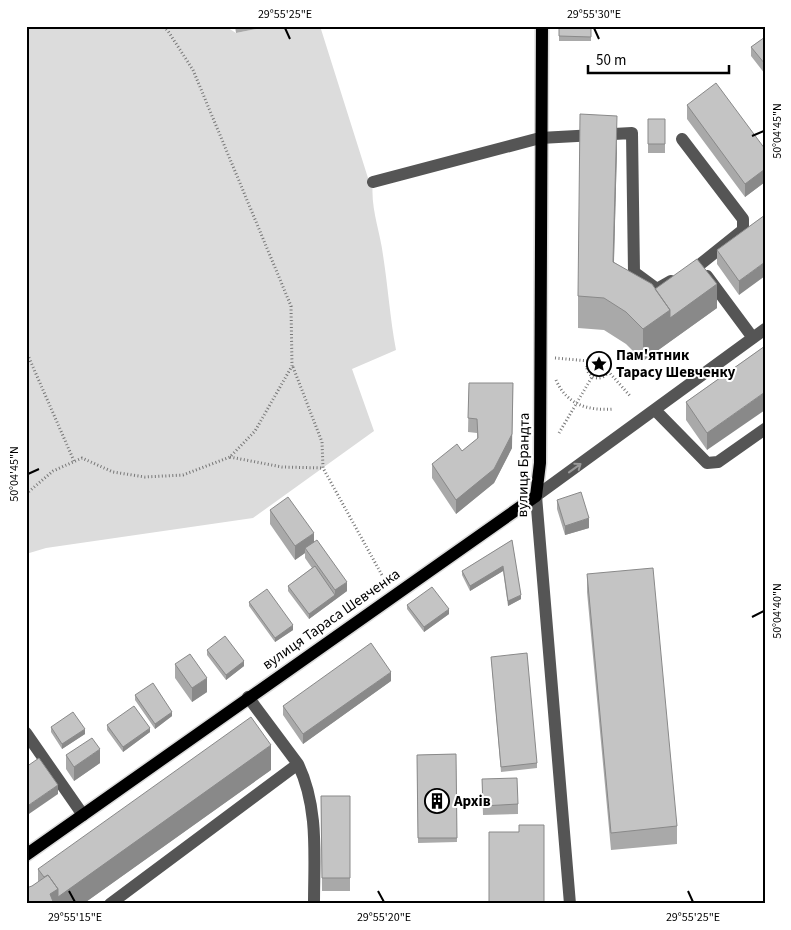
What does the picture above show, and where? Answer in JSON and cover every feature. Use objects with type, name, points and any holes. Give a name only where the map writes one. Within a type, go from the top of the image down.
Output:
[{"type":"main road","name":"вулиця Брандта","points":[[536,496],[540,463],[542,26]]},
{"type":"main road","name":"вулиця Тараса Шевченка","points":[[26,855],[536,496]]},
{"type":"street","points":[[373,182],[540,138],[632,133],[634,272],[657,289],[690,270],[743,230],[743,219],[682,139]]},
{"type":"street","points":[[690,270],[753,338]]},
{"type":"street","name":"вулиця Тараса Шевченка","points":[[536,496],[765,329]]},
{"type":"street","points":[[655,410],[707,463],[718,462],[765,429]]},
{"type":"street","name":"вулиця Брандта","points":[[536,496],[570,904]]},
{"type":"street","points":[[248,697],[298,764],[306,781],[314,814],[314,904]]},
{"type":"street","points":[[26,733],[83,815]]},
{"type":"street","points":[[110,904],[298,764]]},
{"type":"path","points":[[163,26],[193,70],[291,306],[292,366],[322,442],[323,468],[383,577]]},
{"type":"path","points":[[26,351],[74,461]]},
{"type":"path","points":[[555,358],[589,361],[598,356],[604,358],[609,364],[608,371],[604,376],[592,377]]},
{"type":"path","points":[[589,361],[587,368],[592,377]]},
{"type":"path","points":[[26,494],[53,471],[82,458],[114,472],[145,477],[183,475],[230,457],[255,431],[292,366]]},
{"type":"path","points":[[608,371],[631,397]]},
{"type":"path","points":[[554,375],[566,398],[576,405],[600,410],[614,409]]},
{"type":"path","points":[[559,433],[592,377]]},
{"type":"path","points":[[230,457],[282,467],[323,468]]},
{"type":"shaded area","points":[[26,26],[225,26],[236,33],[272,26],[320,26],[368,178],[373,182],[374,210],[383,255],[396,350],[352,369],[374,431],[253,518],[46,548],[26,554]]},
{"type":"building","points":[[559,26],[591,26],[591,37],[559,36]]},
{"type":"building","points":[[765,37],[765,64],[751,47]]},
{"type":"building","points":[[716,83],[765,149],[765,169],[745,184],[687,105]]},
{"type":"building","points":[[580,114],[617,116],[613,262],[652,284],[670,310],[643,329],[626,312],[604,298],[578,296]]},
{"type":"building","points":[[648,119],[665,119],[665,144],[648,144]]},
{"type":"building","points":[[765,215],[765,262],[739,281],[717,250]]},
{"type":"building","points":[[697,259],[717,284],[670,318],[670,310],[655,289]]},
{"type":"building","points":[[765,346],[765,392],[707,433],[686,402]]},
{"type":"building","points":[[469,383],[513,383],[512,434],[494,469],[456,500],[432,464],[457,444],[462,451],[478,438],[477,419],[468,418]]},
{"type":"building","points":[[581,492],[589,518],[565,526],[557,500]]},
{"type":"building","points":[[288,497],[314,533],[295,546],[270,510]]},
{"type":"building","points":[[317,540],[347,582],[335,590],[305,548]]},
{"type":"building","points":[[512,540],[521,595],[508,601],[503,566],[470,586],[462,571]]},
{"type":"building","points":[[315,566],[335,595],[309,614],[288,586]]},
{"type":"building","points":[[653,568],[677,826],[611,833],[587,574]]},
{"type":"building","points":[[432,587],[449,609],[424,627],[407,605]]},
{"type":"building","points":[[267,589],[293,625],[275,638],[249,602]]},
{"type":"building","points":[[225,636],[244,661],[226,675],[207,650]]},
{"type":"building","points":[[371,643],[391,672],[303,734],[283,706]]},
{"type":"building","points":[[527,653],[537,763],[501,767],[491,657]]},
{"type":"building","points":[[190,654],[207,678],[192,688],[175,664]]},
{"type":"building","points":[[153,683],[172,712],[155,724],[135,695]]},
{"type":"building","points":[[134,706],[150,728],[123,747],[107,725]]},
{"type":"building","points":[[73,712],[85,729],[62,744],[51,727]]},
{"type":"building","points":[[251,717],[271,745],[58,897],[58,889],[48,875],[44,877],[38,869]]},
{"type":"building","points":[[92,738],[100,749],[74,767],[66,755]]},
{"type":"building","name":"Архів","points":[[456,754],[457,838],[418,838],[417,755]]},
{"type":"building","points":[[39,758],[58,785],[26,807],[26,767]]},
{"type":"building","points":[[517,778],[518,804],[483,806],[482,779]]},
{"type":"building","points":[[321,796],[350,796],[350,878],[322,878]]},
{"type":"building","points":[[519,825],[544,825],[544,904],[489,904],[489,832],[519,832]]},
{"type":"building","points":[[48,875],[58,889],[50,894],[54,904],[26,904],[26,888]]},
{"type":"place","name":"Пам'ятник Тарасу Шевченку","points":[[599,364]]},
{"type":"place","name":"Архів","points":[[437,801]]}]
